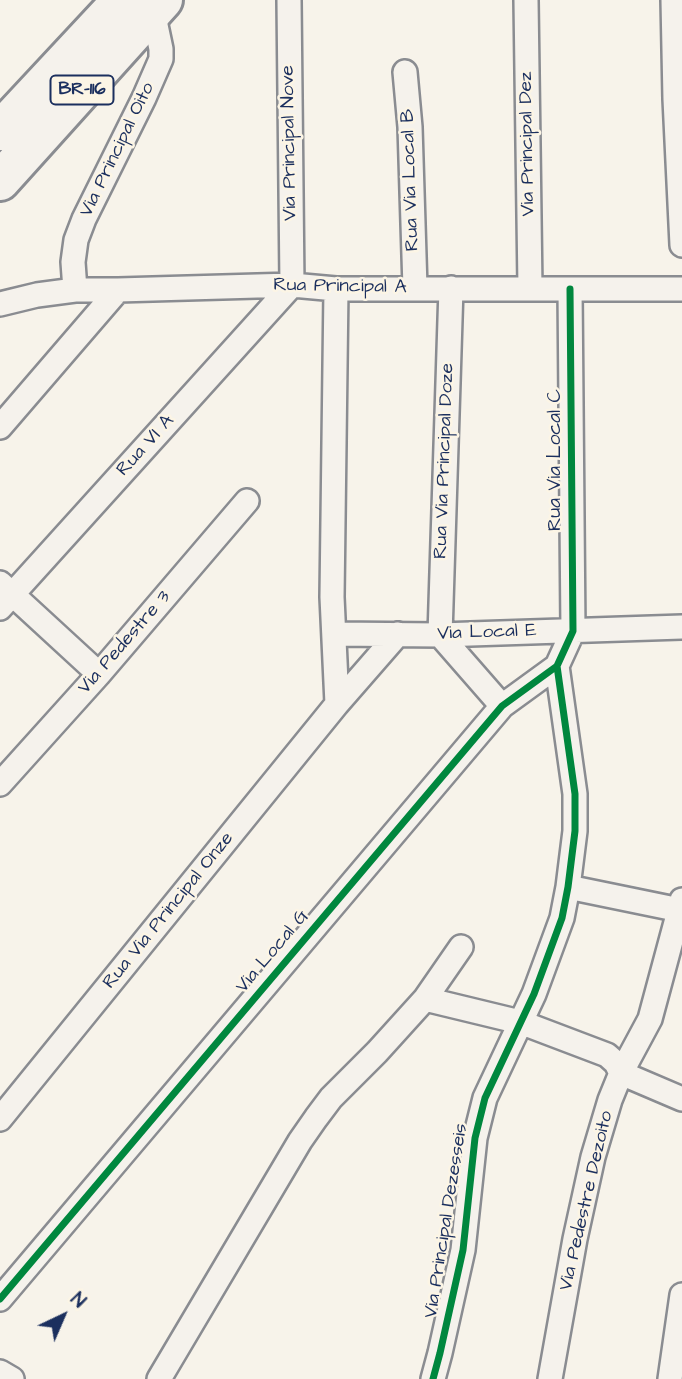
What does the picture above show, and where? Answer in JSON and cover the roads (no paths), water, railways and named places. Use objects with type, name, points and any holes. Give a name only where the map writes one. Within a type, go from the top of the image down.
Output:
[{"type":"highway","points":[[0,131],[146,4]]},
{"type":"highway","name":"BR-116","points":[[0,181],[146,4]]},
{"type":"street","name":"Via Principal Nove","points":[[289,0],[292,285]]},
{"type":"street","name":"Via Principal Dez","points":[[526,0],[530,288]]},
{"type":"street","points":[[673,0],[682,245]]},
{"type":"street","name":"Via Principal Oito","points":[[75,290],[73,262],[76,240],[161,59],[161,49],[146,4]]},
{"type":"street","name":"Rua Via Local B","points":[[405,72],[410,127],[415,288]]},
{"type":"street","name":"Rua Principal A","points":[[0,304],[75,290],[292,285],[336,289],[682,289]]},
{"type":"street","name":"Rua VI A","points":[[4,595],[292,285]]},
{"type":"street","name":"Rua Via Principal Doze","points":[[440,635],[451,288]]},
{"type":"street","points":[[336,289],[332,597],[337,704]]},
{"type":"street","name":"Rua Via Local C","points":[[570,289],[573,631]]},
{"type":"street","points":[[0,427],[118,290]]},
{"type":"street","name":"Via Pedestre 3","points":[[0,785],[247,501]]},
{"type":"street","points":[[4,595],[99,674]]},
{"type":"street","name":"Via Local E","points":[[334,634],[440,635],[682,627]]},
{"type":"street","name":"Via Local G","points":[[0,1299],[502,706],[556,666],[573,631]]},
{"type":"street","name":"Rua Via Principal Onze","points":[[0,1119],[337,704],[398,634]]},
{"type":"street","points":[[440,635],[502,706]]},
{"type":"street","name":"Via Principal Dezesseis","points":[[433,1379],[463,1250],[475,1138],[485,1098],[534,994],[562,918],[568,887],[575,831],[575,794],[556,666]]},
{"type":"street","points":[[568,887],[681,905]]},
{"type":"street","name":"Via Pedestre Dezoito","points":[[550,1379],[593,1157],[621,1073],[650,1018],[681,905]]},
{"type":"street","points":[[159,1379],[316,1118],[331,1098],[425,999],[461,947]]},
{"type":"street","points":[[425,999],[520,1022],[607,1055],[616,1063],[621,1073],[682,1099]]},
{"type":"street","points":[[670,1379],[682,1295]]},
{"type":"street","points":[[0,1372],[12,1379]]}]
